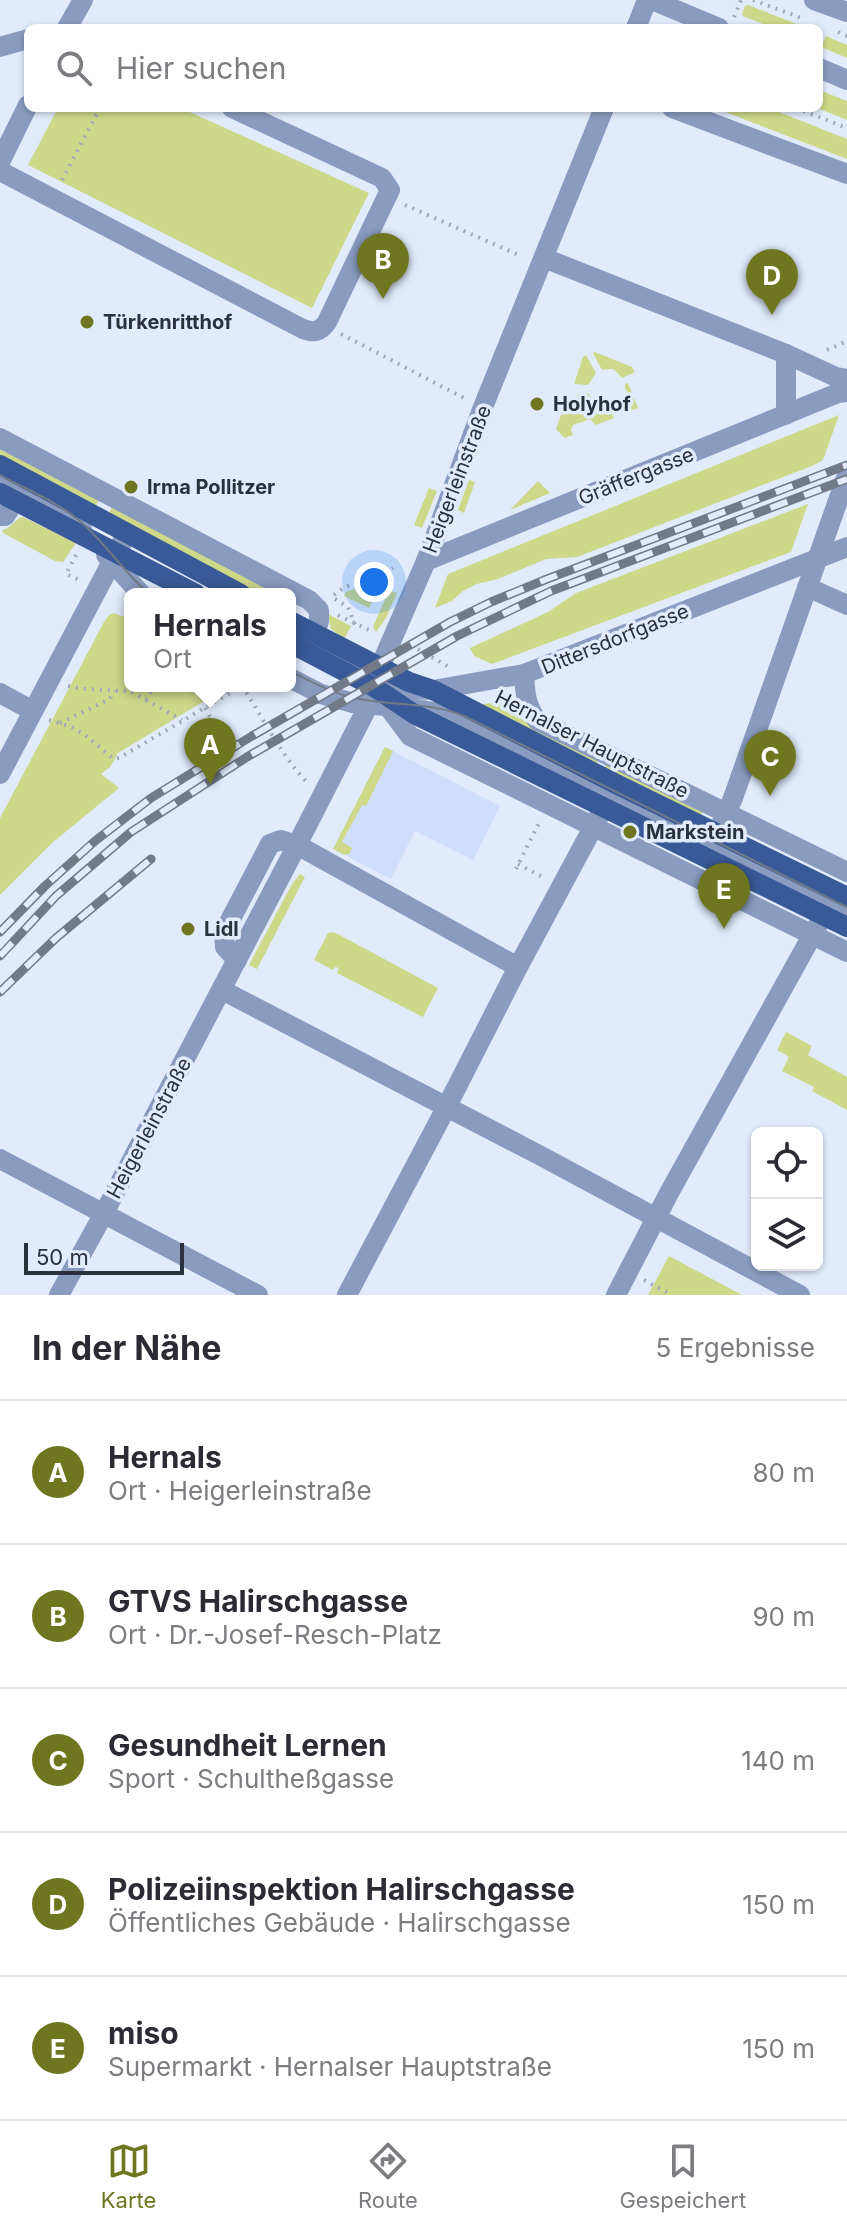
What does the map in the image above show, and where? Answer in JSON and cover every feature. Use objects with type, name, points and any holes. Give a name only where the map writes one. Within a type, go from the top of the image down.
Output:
[{"type":"main road","points":[[0,465],[230,588]]},
{"type":"main road","points":[[5,503],[114,558],[182,588]]},
{"type":"main road","name":"Hernalser Hauptstraße","points":[[296,624],[409,682],[433,690],[610,795]]},
{"type":"main road","name":"Hernalser Hauptstraße","points":[[296,647],[383,701],[610,795],[836,904],[847,927]]},
{"type":"street","points":[[69,24],[83,0]]},
{"type":"street","points":[[638,24],[649,0],[727,22]]},
{"type":"street","points":[[814,0],[847,12]]},
{"type":"street","points":[[0,47],[24,40]]},
{"type":"street","points":[[823,70],[847,80]]},
{"type":"street","points":[[0,162],[25,112]]},
{"type":"street","points":[[0,171],[303,329],[315,332],[322,329],[390,190],[382,178],[241,112]]},
{"type":"street","name":"Heigerleinstraße","points":[[59,1295],[324,792],[383,701],[380,667],[426,561],[483,407],[602,112]]},
{"type":"street","points":[[683,112],[847,174]]},
{"type":"street","points":[[544,258],[847,379]]},
{"type":"street","points":[[786,354],[786,415]]},
{"type":"street","name":"Gräffergasse","points":[[426,561],[847,392]]},
{"type":"street","points":[[0,438],[286,588]]},
{"type":"street","points":[[711,845],[727,813],[847,475]]},
{"type":"street","points":[[0,480],[56,510],[89,534],[89,545]]},
{"type":"street","points":[[0,774],[127,533]]},
{"type":"street","name":"Dittersdorfgasse","points":[[383,701],[524,674],[847,547]]},
{"type":"street","points":[[114,558],[136,588]]},
{"type":"street","points":[[807,587],[847,605]]},
{"type":"street","points":[[296,593],[325,603],[315,634]]},
{"type":"street","name":"Hernalser Hauptstraße","points":[[524,674],[530,712],[538,721],[847,872]]},
{"type":"street","name":"Hernalser Hauptstraße","points":[[296,681],[321,694],[353,703],[383,701],[410,736],[847,952]]},
{"type":"street","points":[[0,693],[33,711]]},
{"type":"street","points":[[347,1295],[610,795]]},
{"type":"street","points":[[297,845],[518,967]]},
{"type":"street","points":[[616,1295],[813,935],[836,904]]},
{"type":"street","points":[[222,990],[800,1295]]},
{"type":"street","points":[[0,1159],[258,1295]]},
{"type":"path","points":[[727,22],[741,0]]},
{"type":"path","points":[[753,0],[810,21]]},
{"type":"path","points":[[835,31],[847,36]]},
{"type":"path","points":[[52,199],[98,112]]},
{"type":"path","points":[[806,112],[847,128]]},
{"type":"path","points":[[402,203],[517,255],[544,258]]},
{"type":"path","points":[[338,333],[483,407]]},
{"type":"path","points":[[825,351],[847,341]]},
{"type":"path","points":[[86,584],[66,574],[89,545]]},
{"type":"path","points":[[393,568],[343,588],[325,603],[328,611],[392,641],[414,646],[457,672]]},
{"type":"path","points":[[50,679],[85,689],[124,691]]},
{"type":"path","points":[[60,723],[110,699],[115,691]]},
{"type":"path","points":[[131,692],[182,720]]},
{"type":"path","points":[[146,700],[151,692]]},
{"type":"path","points":[[33,711],[85,735],[114,759],[232,692]]},
{"type":"path","points":[[246,692],[300,775],[324,792]]},
{"type":"path","points":[[205,708],[211,719]]},
{"type":"path","points":[[538,825],[517,866],[539,875]]},
{"type":"path","points":[[628,1271],[672,1295]]},
{"type":"shaded area","points":[[385,747],[500,806],[473,860],[415,831],[391,879],[333,849]]},
{"type":"green space","points":[[745,6],[797,24],[763,24],[743,16]]},
{"type":"green space","points":[[826,36],[847,45],[847,58],[823,48]]},
{"type":"green space","points":[[823,92],[847,101],[847,120],[823,110]]},
{"type":"green space","points":[[56,112],[190,112],[369,193],[312,308],[28,165]]},
{"type":"green space","points":[[725,112],[779,112],[847,139],[847,159]]},
{"type":"green space","points":[[595,352],[632,367],[635,372],[622,378],[614,370],[602,370]]},
{"type":"green space","points":[[586,355],[596,373],[588,385],[574,384],[583,357]]},
{"type":"green space","points":[[628,383],[638,408],[622,414],[618,403],[624,400],[625,384]]},
{"type":"green space","points":[[578,393],[588,393],[593,401],[591,403],[600,408],[609,407],[614,418],[596,425],[590,419],[573,425],[573,435],[565,438],[556,429],[566,401],[577,398]]},
{"type":"green space","points":[[839,415],[823,460],[812,466],[577,557],[546,559],[498,579],[477,584],[435,608],[448,574]]},
{"type":"green space","points":[[0,448],[99,500],[95,508],[0,458]]},
{"type":"green space","points":[[469,480],[475,482],[464,513],[458,510]]},
{"type":"green space","points":[[538,481],[550,493],[510,510]]},
{"type":"green space","points":[[429,488],[437,491],[422,528],[414,525]]},
{"type":"green space","points":[[808,504],[791,552],[492,664],[474,656],[470,648],[548,612],[576,593]]},
{"type":"green space","points":[[112,507],[267,588],[247,588],[108,515]]},
{"type":"green space","points":[[23,517],[76,543],[63,562],[55,561],[3,533],[2,530]]},
{"type":"green space","points":[[376,583],[378,590],[369,608],[344,596],[346,592]]},
{"type":"green space","points":[[389,590],[397,593],[376,632],[373,627]]},
{"type":"green space","points":[[114,613],[124,617],[124,692],[219,692],[118,753],[110,767],[101,774],[119,788],[52,843],[0,895],[0,818],[109,615]]},
{"type":"green space","points":[[328,614],[351,626],[344,639],[331,629]]},
{"type":"green space","points":[[498,702],[600,757],[596,765],[476,705]]},
{"type":"green space","points":[[385,747],[393,751],[366,806],[362,805],[342,842],[352,848],[345,855],[333,849]]},
{"type":"green space","points":[[608,761],[704,809],[700,817],[604,768]]},
{"type":"green space","points":[[300,874],[305,877],[257,969],[249,965],[292,884]]},
{"type":"green space","points":[[334,932],[438,988],[423,1017],[337,973],[339,968],[333,970],[314,960],[328,933]]},
{"type":"green space","points":[[786,1032],[812,1046],[808,1055],[847,1077],[847,1110],[812,1091],[814,1087],[782,1071],[789,1057],[777,1050]]},
{"type":"green space","points":[[669,1256],[742,1295],[648,1295]]},
{"type":"tram line","points":[[0,475],[52,502],[81,522],[143,588]]},
{"type":"tram line","points":[[296,674],[350,697],[438,708],[464,716],[847,907]]},
{"type":"railway","points":[[0,932],[95,841],[151,798],[450,622],[547,579],[847,465]]},
{"type":"railway","points":[[0,956],[56,896],[131,832],[247,757],[457,636],[551,591],[847,479]]},
{"type":"railway","points":[[0,992],[56,938],[151,859]]},
{"type":"place","name":"GTVS Halirschgasse","points":[[383,299]]},
{"type":"place","name":"Polizeiinspektion Halirschgasse","points":[[772,315]]},
{"type":"place","name":"Türkenritthof","points":[[87,322]]},
{"type":"place","name":"Holyhof","points":[[537,404]]},
{"type":"place","name":"Irma Pollitzer","points":[[131,487]]},
{"type":"place","name":"Hernals","points":[[210,784]]},
{"type":"place","name":"Gesundheit Lernen","points":[[770,796]]},
{"type":"place","name":"Markstein","points":[[630,832]]},
{"type":"place","name":"Lidl","points":[[188,929]]},
{"type":"place","name":"miso","points":[[724,929]]}]
